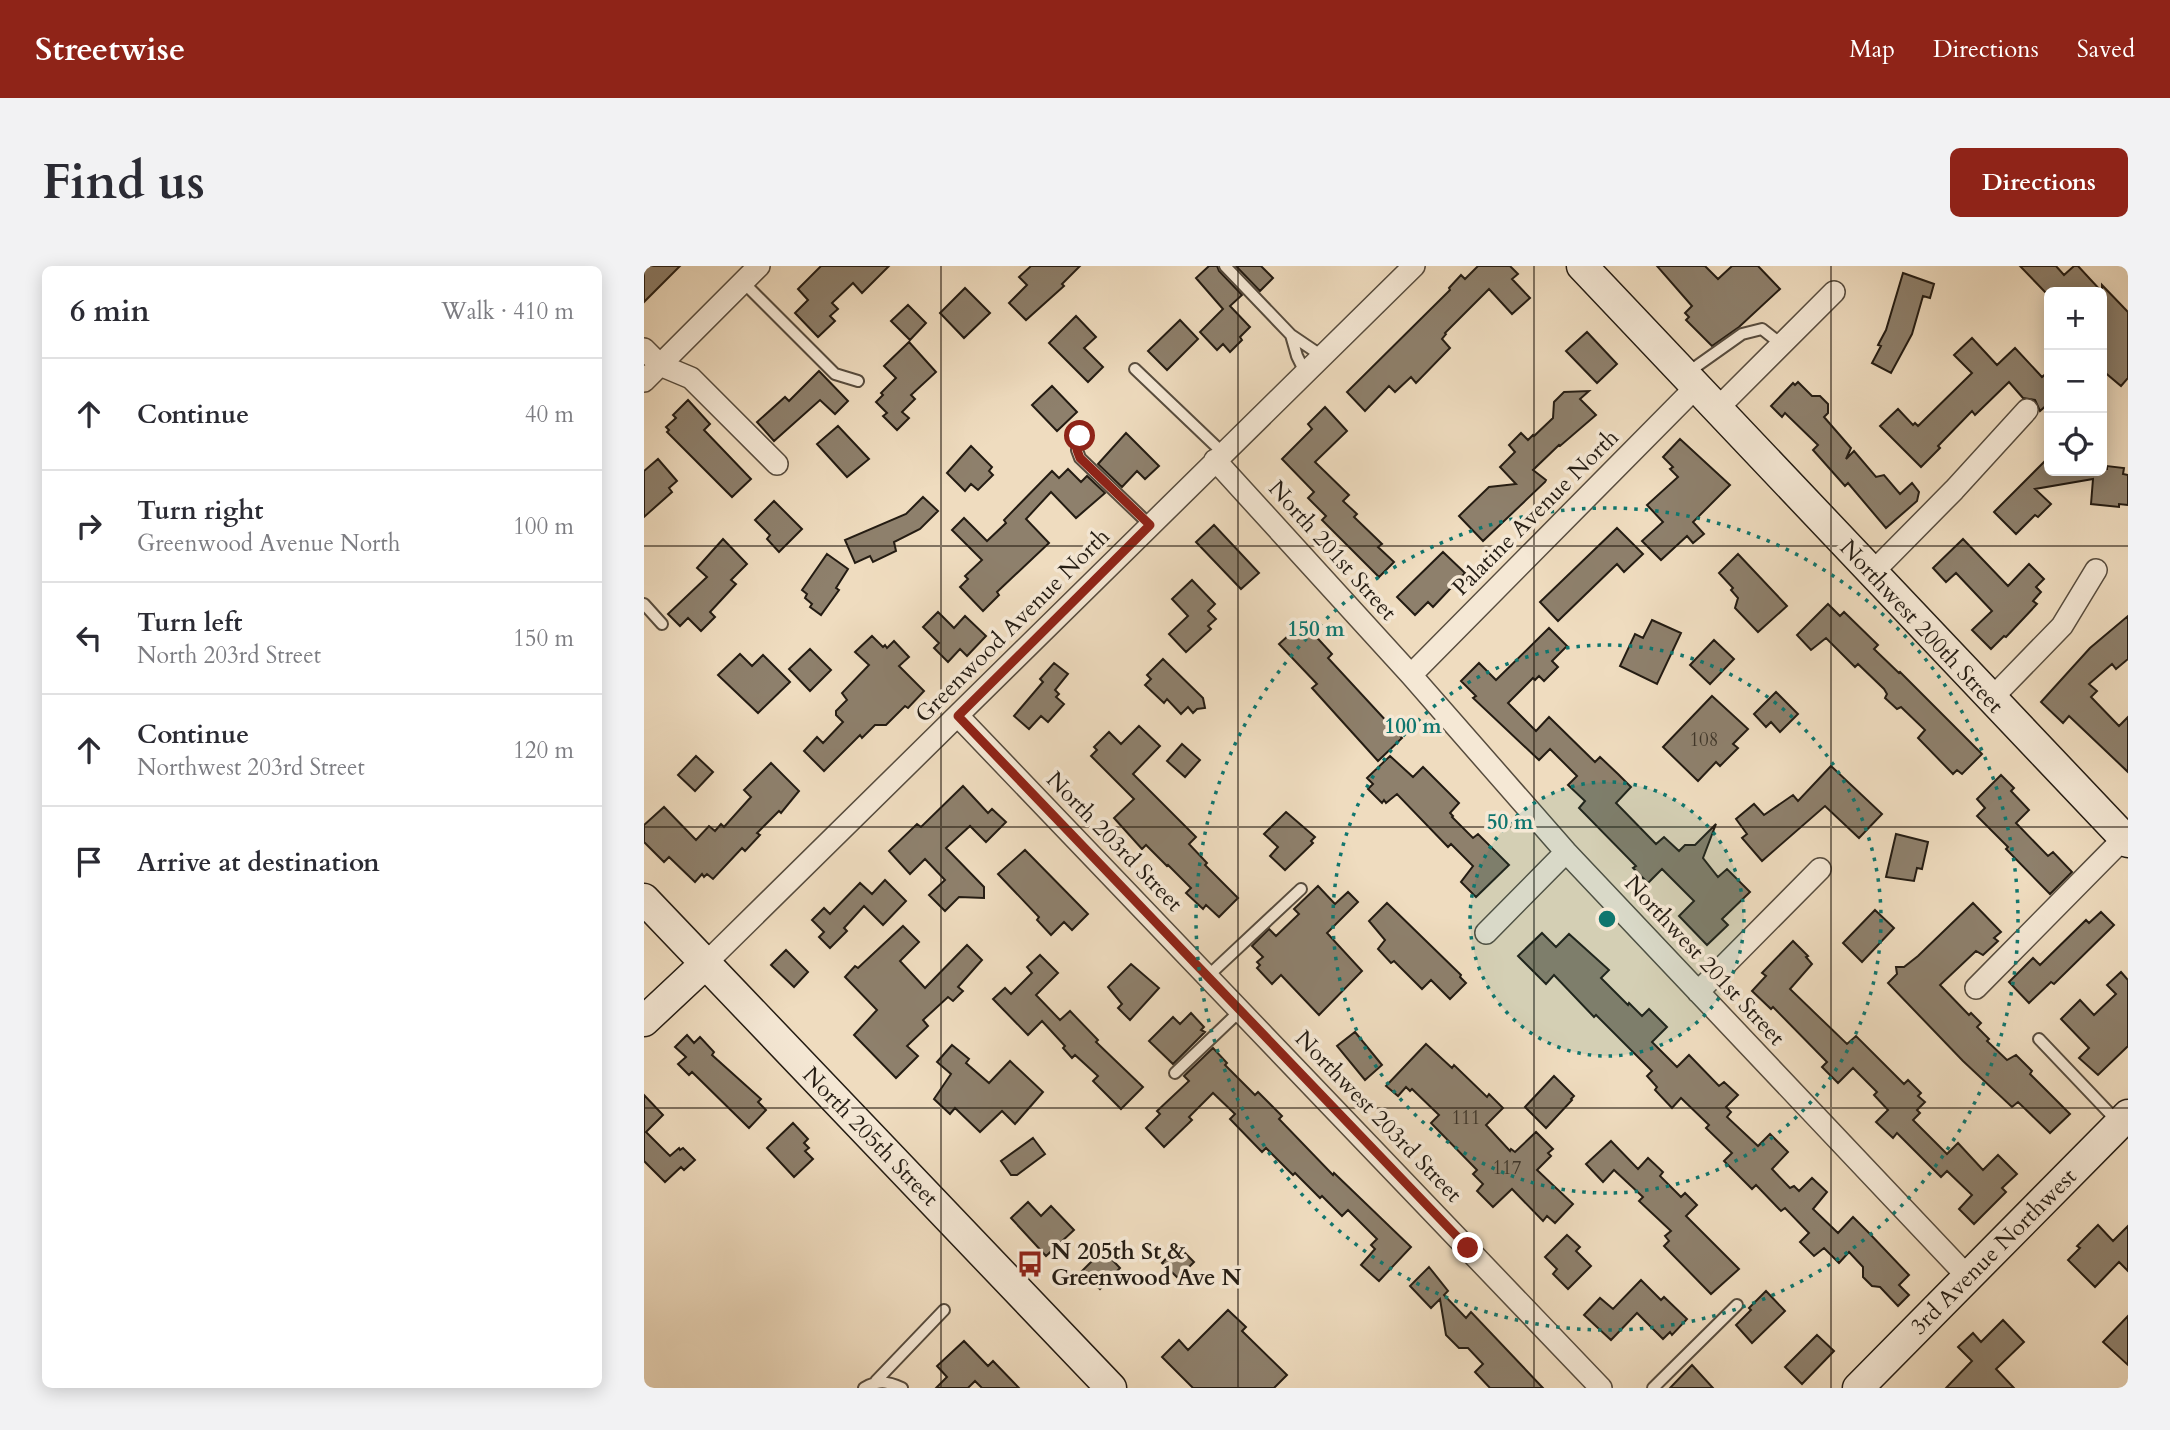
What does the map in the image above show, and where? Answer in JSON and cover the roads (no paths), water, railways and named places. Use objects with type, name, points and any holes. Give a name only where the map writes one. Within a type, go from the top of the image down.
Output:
[{"type":"street","name":"Greenwood Avenue North","points":[[706,963],[1414,266]]},
{"type":"street","name":"Northwest 200th Street","points":[[1582,266],[2126,840]]},
{"type":"street","points":[[644,381],[747,273]]},
{"type":"street","points":[[1717,409],[1835,292]]},
{"type":"street","points":[[644,349],[660,365],[691,378],[778,464]]},
{"type":"street","name":"Palatine Avenue North","points":[[1411,675],[1690,381]]},
{"type":"street","points":[[1872,573],[1954,490],[2027,410]]},
{"type":"street","name":"North 201st Street","points":[[1219,457],[1411,675]]},
{"type":"street","points":[[1991,699],[2062,626],[2096,570]]},
{"type":"street","name":"Northwest 201st Street","points":[[1411,675],[1566,852],[1967,1276]]},
{"type":"street","name":"North 203rd Street","points":[[958,716],[1238,1007]]},
{"type":"street","points":[[1976,988],[2126,840]]},
{"type":"street","points":[[1486,933],[1566,852]]},
{"type":"street","points":[[1698,992],[1820,869]]},
{"type":"street","name":"North 205th Street","points":[[644,900],[1104,1381]]},
{"type":"street","points":[[644,1021],[706,963]]},
{"type":"street","name":"Northwest 203rd Street","points":[[1238,1007],[1601,1388]]},
{"type":"street","name":"3rd Avenue Northwest","points":[[1867,1385],[1967,1276],[2124,1119]]},
{"type":"lane","points":[[1225,266],[1291,335],[1322,356]]},
{"type":"lane","points":[[747,273],[835,374],[858,381]]},
{"type":"lane","points":[[1690,381],[1742,334],[1762,329],[1781,344]]},
{"type":"lane","points":[[1291,335],[1305,372]]},
{"type":"lane","points":[[1135,369],[1219,457]]},
{"type":"lane","points":[[1080,436],[1077,450],[1080,458],[1150,525]]},
{"type":"lane","points":[[644,604],[662,624]]},
{"type":"lane","points":[[1208,976],[1301,889]]},
{"type":"lane","points":[[1175,1073],[1238,1007]]},
{"type":"lane","points":[[2039,1038],[2124,1119]]},
{"type":"lane","points":[[1653,1388],[1737,1305]]},
{"type":"lane","points":[[864,1388],[876,1381],[944,1310]]},
{"type":"lane","points":[[876,1381],[890,1382],[902,1388]]},
{"type":"place","name":"N 205th St & Greenwood Ave N","points":[[1030,1264]]}]
